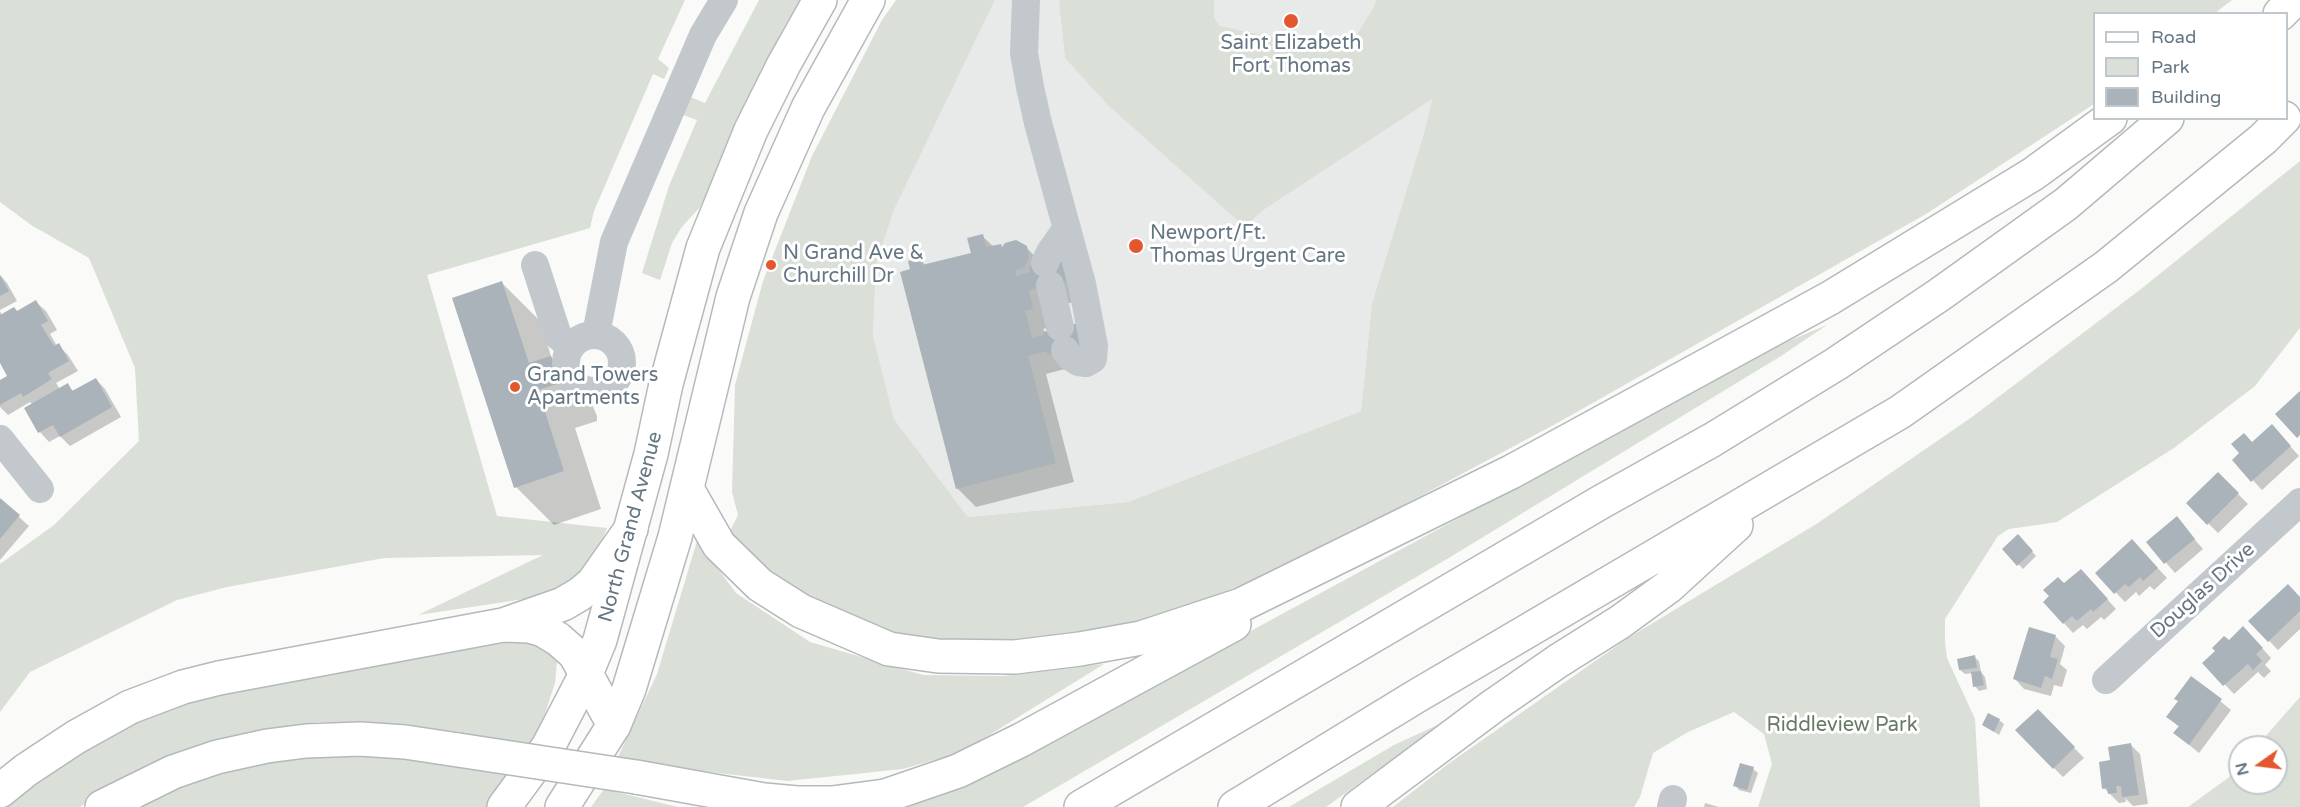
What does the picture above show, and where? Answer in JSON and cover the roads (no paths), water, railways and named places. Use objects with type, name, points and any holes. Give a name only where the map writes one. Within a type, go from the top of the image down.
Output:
[{"type":"main road","name":"North Grand Avenue","points":[[504,807],[548,747],[586,674],[606,620],[631,529],[651,454],[666,384],[703,248],[751,130],[820,0]]},
{"type":"main road","points":[[562,807],[614,725],[629,690],[675,537],[733,297],[761,213],[808,108],[868,0]]},
{"type":"main road","points":[[2282,12],[2294,0]]},
{"type":"main road","points":[[2288,114],[2300,102]]},
{"type":"main road","points":[[687,489],[719,545],[760,585],[801,611],[889,649],[938,656],[1015,657],[1141,638],[1241,605],[1511,472],[1830,298],[2033,174],[2107,120]]},
{"type":"main road","points":[[1082,807],[1601,502],[1712,440],[1836,364],[1939,295],[2066,204],[2166,120]]},
{"type":"main road","points":[[1235,807],[1415,697],[1900,412],[2106,267],[2263,139],[2282,120]]},
{"type":"main road","points":[[1358,807],[1493,706],[1620,622],[1668,587],[1782,482]]},
{"type":"main road","points":[[0,792],[26,770],[76,737],[130,707],[183,687],[219,678],[503,625],[563,604],[593,583],[631,529]]},
{"type":"main road","points":[[102,807],[173,772],[217,757],[267,746],[306,741],[360,739],[405,742],[458,750],[636,777],[764,800],[832,803],[885,796],[958,771],[1021,740],[1251,615],[1345,555]]},
{"type":"main road","points":[[503,625],[529,626],[543,630],[575,654],[614,725]]},
{"type":"street","points":[[596,334],[614,242],[703,35],[724,0]]},
{"type":"street","points":[[1026,0],[1024,53],[1030,87],[1085,301],[1094,346],[1093,359],[1086,363],[1078,362],[1070,357],[1055,307],[1066,228]]},
{"type":"street","points":[[535,265],[558,336],[571,346]]},
{"type":"street","points":[[1055,307],[1085,301]]},
{"type":"street","points":[[596,334],[613,341],[622,357],[620,375],[615,383],[608,388],[590,392],[573,383],[566,365],[571,346],[586,335],[596,334]]},
{"type":"street","points":[[0,440],[40,489]]},
{"type":"street","name":"Douglas Drive","points":[[2106,680],[2300,502]]},
{"type":"place","name":"Saint Elizabeth Fort Thomas","points":[[1291,21]]},
{"type":"place","name":"Newport/Ft. Thomas Urgent Care","points":[[1136,246]]},
{"type":"place","name":"N Grand Ave & Churchill Dr","points":[[771,265]]},
{"type":"place","name":"Grand Towers Apartments","points":[[515,387]]},
{"type":"park label","name":"Riddleview Park","points":[[1842,726]]}]
